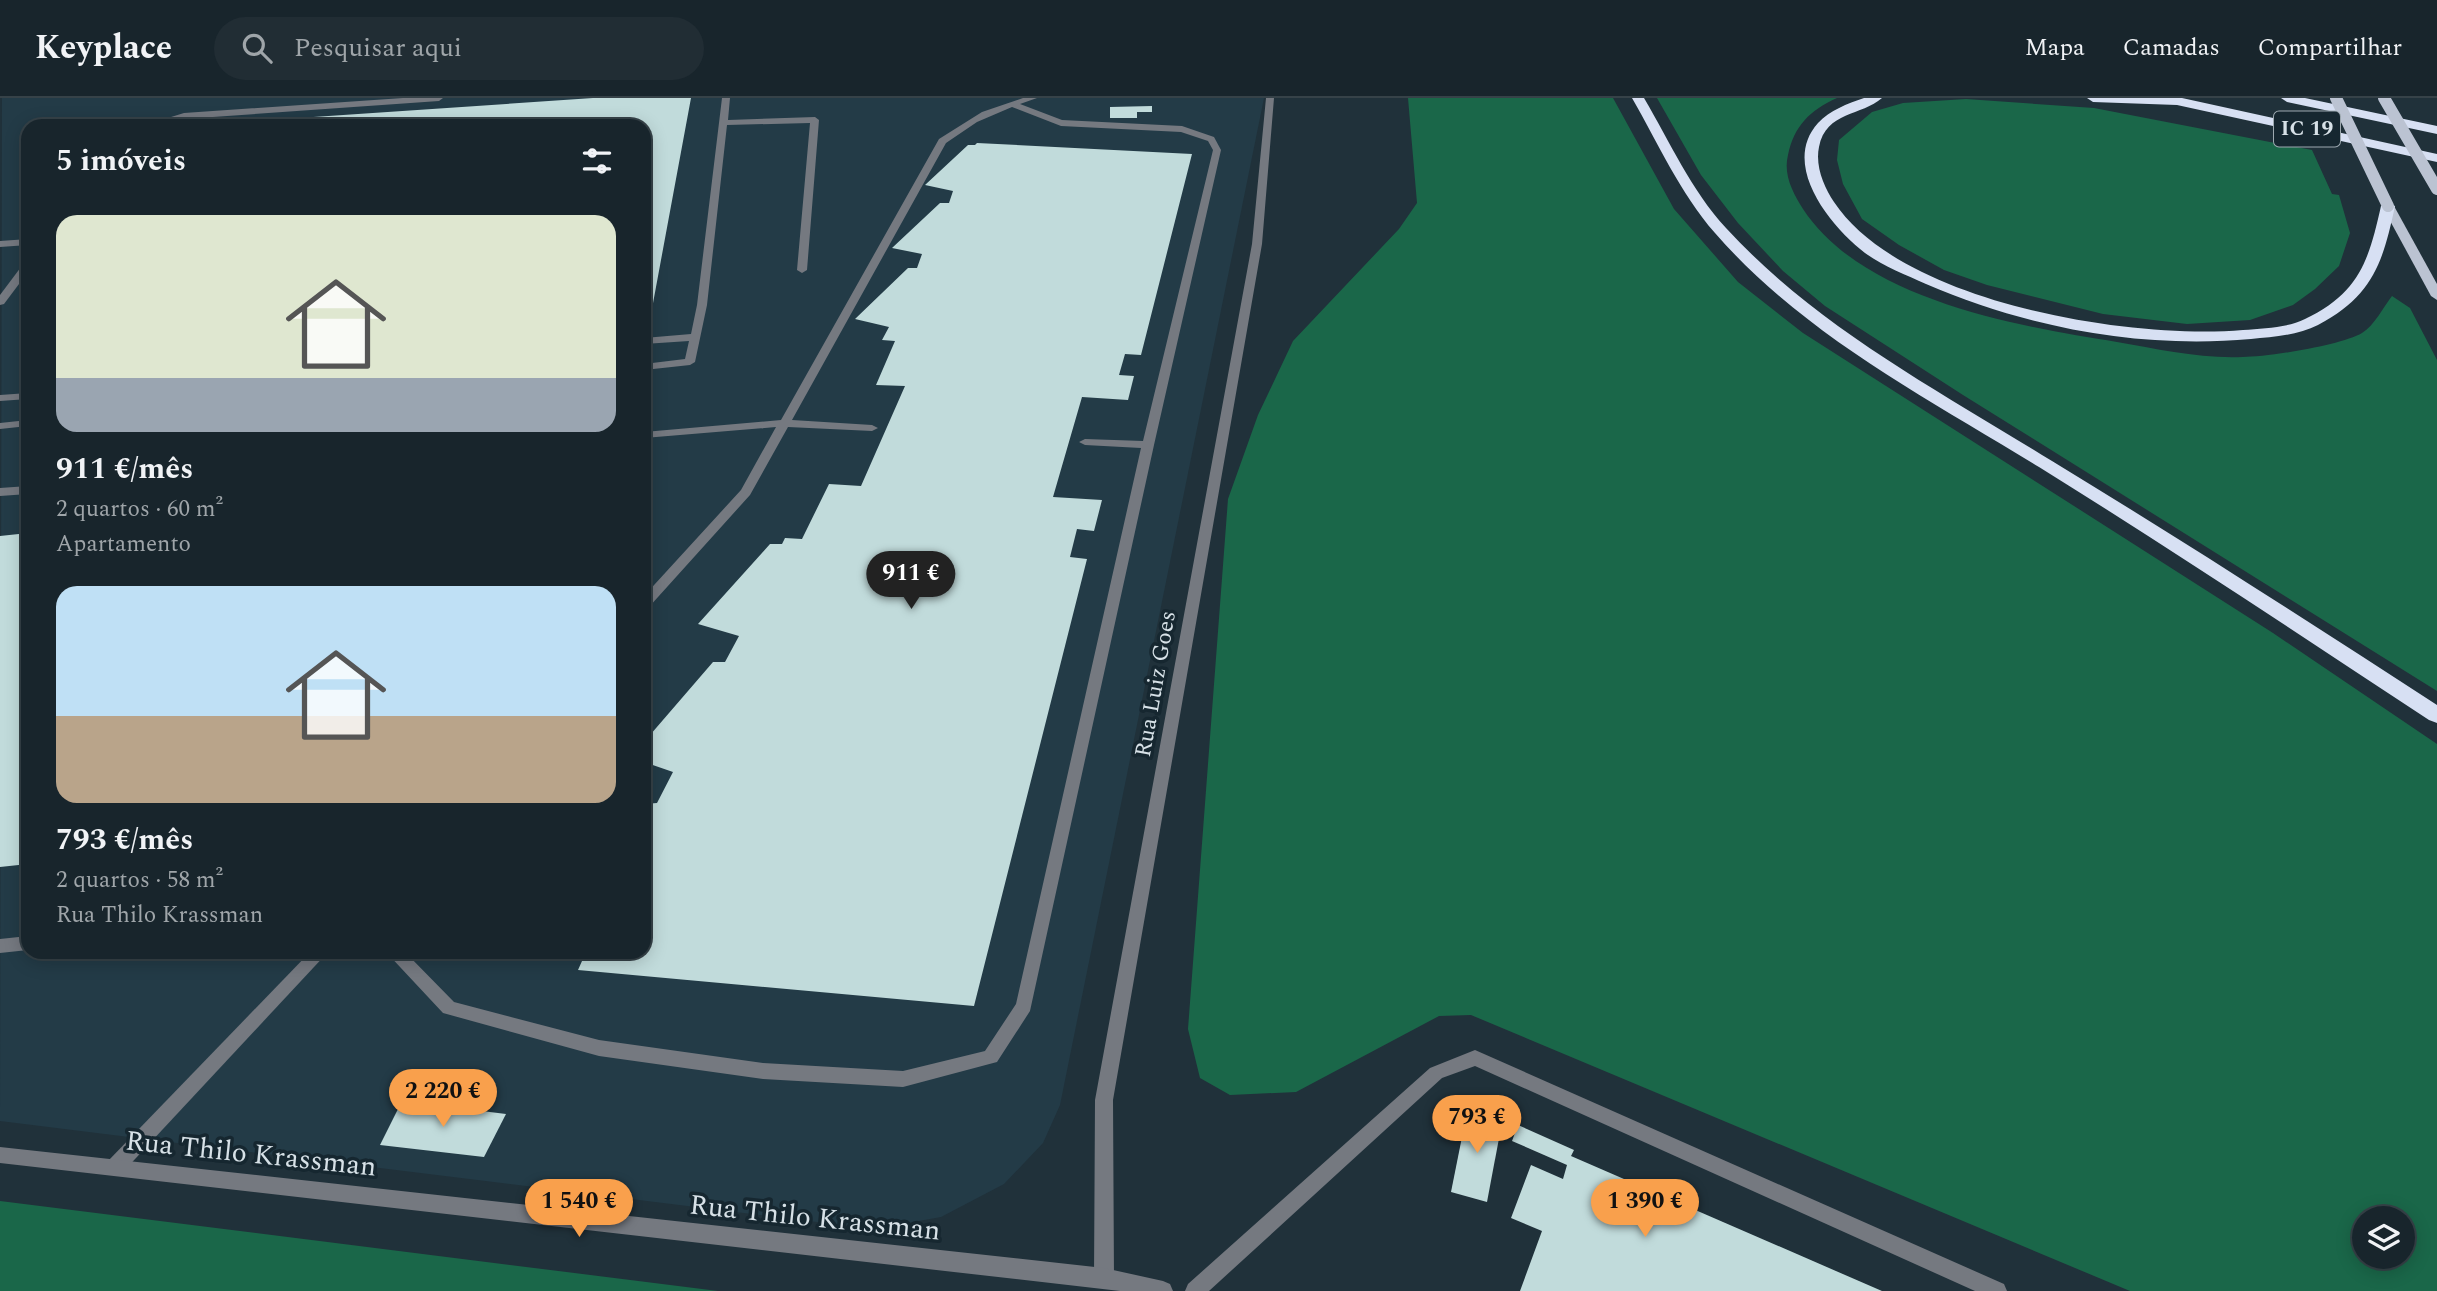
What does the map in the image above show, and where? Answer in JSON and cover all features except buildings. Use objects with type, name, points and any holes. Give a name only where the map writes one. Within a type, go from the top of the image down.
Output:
[{"type":"highway","points":[[1638,98],[1694,195],[1718,228],[1769,281],[1853,345],[2201,560],[2437,715]]},
{"type":"highway","points":[[1877,98],[1834,117],[1818,131],[1813,147],[1811,167],[1840,221],[1870,249],[1949,289],[2064,321],[2124,331],[2188,337],[2236,337],[2284,330],[2311,322],[2339,303],[2371,271],[2388,206]]},
{"type":"highway","points":[[2093,98],[2170,99]]},
{"type":"highway","name":"IC 19","points":[[2287,98],[2437,130]]},
{"type":"highway","name":"IC 19","points":[[2170,99],[2437,158]]},
{"type":"main road","points":[[2336,98],[2388,206],[2437,296]]},
{"type":"main road","points":[[2384,98],[2437,189]]},
{"type":"street","points":[[173,119],[439,98]]},
{"type":"street","points":[[651,366],[690,362],[702,305],[726,98]]},
{"type":"street","points":[[651,596],[746,492],[942,141],[958,127],[1032,98]]},
{"type":"street","name":"Rua Luiz Goes","points":[[1104,1278],[1104,1100],[1257,244],[1270,98]]},
{"type":"street","points":[[401,959],[449,1008],[599,1048],[763,1071],[904,1079],[991,1057],[1024,1006],[1148,445],[1217,150],[1211,139],[1182,129],[1061,123],[1012,104]]},
{"type":"street","points":[[234,119],[239,112]]},
{"type":"street","points":[[723,123],[815,120],[802,270]]},
{"type":"street","points":[[0,244],[21,242]]},
{"type":"street","points":[[0,302],[21,274]]},
{"type":"street","points":[[651,340],[696,337]]},
{"type":"street","points":[[0,398],[21,396]]},
{"type":"street","points":[[651,434],[785,423],[872,428]]},
{"type":"street","points":[[0,426],[21,424]]},
{"type":"street","points":[[1085,442],[1148,445]]},
{"type":"street","points":[[0,492],[21,490]]},
{"type":"street","points":[[0,946],[21,944]]},
{"type":"street","points":[[115,1167],[313,959]]},
{"type":"street","points":[[1195,1291],[1436,1073],[1475,1058],[1997,1291]]},
{"type":"street","name":"Rua Thilo Krassman","points":[[0,1155],[1104,1278],[1163,1291]]},
{"type":"shaded area","points":[[2,98],[1264,98],[1060,1105],[1043,1143],[1004,1184],[941,1217],[874,1229],[0,1121]]},
{"type":"green space","points":[[1408,98],[1613,98],[1674,209],[1738,282],[1803,333],[2273,633],[2437,744],[2437,1291],[2130,1291],[1471,1015],[1439,1016],[1296,1092],[1230,1095],[1200,1078],[1188,1029],[1228,499],[1258,415],[1293,341],[1399,229],[1417,203]]},
{"type":"green space","points":[[1657,98],[1837,98],[1805,120],[1791,145],[1787,162],[1788,177],[1803,209],[1830,240],[1863,266],[1902,287],[1945,304],[1990,317],[2180,353],[2243,357],[2304,350],[2362,333],[2371,326],[2392,296],[2410,308],[2437,360],[2437,691],[1825,306],[1783,271],[1738,223],[1701,175]]},
{"type":"green space","points":[[1966,99],[2094,108],[2312,150],[2332,194],[2339,195],[2350,233],[2339,266],[2293,305],[2250,320],[2187,324],[2103,314],[1987,285],[1944,270],[1899,245],[1862,219],[1843,184],[1837,160],[1839,140],[1872,112],[1903,103]]},
{"type":"green space","points":[[0,1201],[718,1291],[0,1291]]}]
